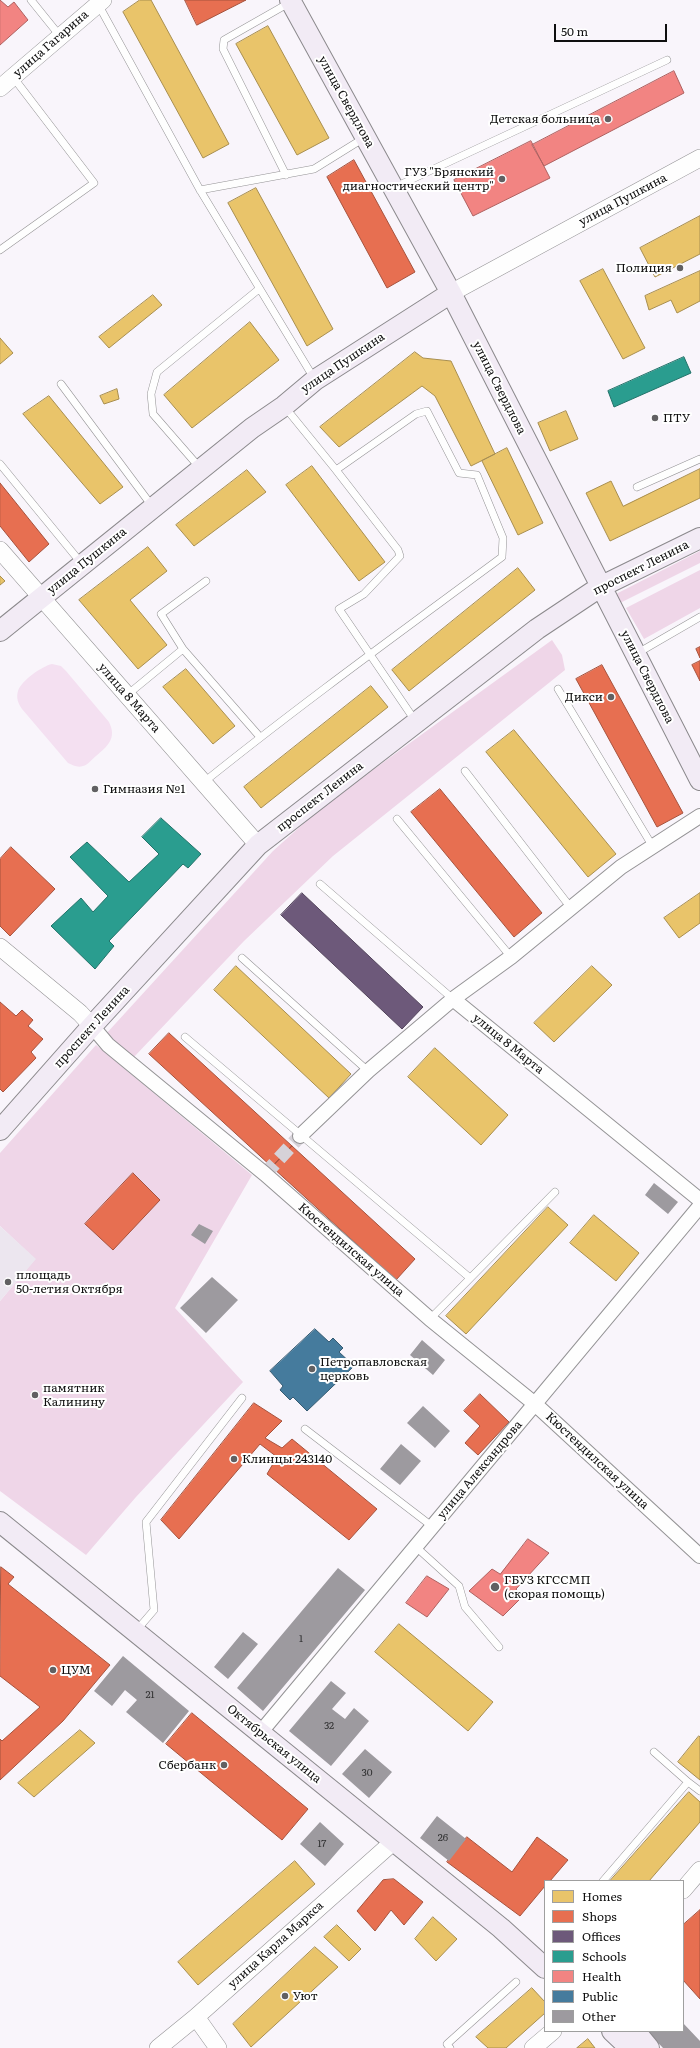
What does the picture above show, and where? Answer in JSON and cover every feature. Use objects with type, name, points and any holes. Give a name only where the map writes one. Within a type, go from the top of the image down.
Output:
[{"type":"main road","name":"улица Свердлова","points":[[291,1],[451,293],[700,780]]},
{"type":"main road","name":"улица Пушкина","points":[[0,631],[252,428],[284,406],[315,380],[451,293]]},
{"type":"main road","name":"проспект Ленина","points":[[0,1130],[92,1026],[258,845],[537,628],[600,587],[700,538]]},
{"type":"main road","name":"Октябрьская улица","points":[[0,1507],[139,1628]]},
{"type":"main road","name":"Октябрьская улица","points":[[0,1522],[139,1628],[264,1729],[544,1948]]},
{"type":"main road","name":"Октябрьская улица","points":[[264,1729],[392,1842],[501,1928],[544,1967]]},
{"type":"main road","points":[[613,2032],[630,2048]]},
{"type":"main road","points":[[636,2032],[649,2048]]},
{"type":"street","name":"улица Гагарина","points":[[6,83],[100,2]]},
{"type":"street","name":"улица Пушкина","points":[[451,293],[700,158]]},
{"type":"street","name":"улица 8 Марта","points":[[0,550],[258,845]]},
{"type":"street","points":[[300,1136],[368,1071],[453,999],[511,957],[621,867],[700,816]]},
{"type":"street","name":"Кюстендилская улица","points":[[0,947],[80,1013],[108,1045],[265,1174],[430,1319],[535,1404],[700,1556]]},
{"type":"street","name":"улица 8 Марта","points":[[453,999],[700,1200]]},
{"type":"street","name":"улица Александрова","points":[[264,1729],[700,1206]]},
{"type":"street","name":"улица Карла Маркса","points":[[158,2048],[196,2017],[392,1842]]},
{"type":"street","points":[[684,1889],[700,1870]]},
{"type":"street","points":[[196,2017],[218,2048]]},
{"type":"street","points":[[533,2048],[552,2032]]},
{"type":"lane","points":[[31,0],[60,36]]},
{"type":"lane","points":[[286,175],[223,49],[222,44],[224,40],[291,1]]},
{"type":"lane","points":[[100,2],[200,190],[315,380]]},
{"type":"lane","points":[[393,188],[667,60]]},
{"type":"lane","points":[[0,250],[94,184],[6,83]]},
{"type":"lane","points":[[200,190],[314,169],[365,137]]},
{"type":"lane","points":[[201,469],[153,414],[150,394],[157,372],[260,289]]},
{"type":"lane","points":[[61,384],[154,507]]},
{"type":"lane","points":[[284,406],[398,550],[400,556],[364,594],[339,609],[416,722]]},
{"type":"lane","points":[[204,783],[260,738],[502,557],[503,538],[477,475],[459,473],[427,411],[416,414],[336,470]]},
{"type":"lane","points":[[637,488],[700,459]]},
{"type":"lane","points":[[0,464],[83,565]]},
{"type":"lane","points":[[206,581],[161,614],[183,649],[260,738]]},
{"type":"lane","points":[[635,654],[700,617]]},
{"type":"lane","points":[[127,695],[183,649]]},
{"type":"lane","points":[[558,689],[653,847]]},
{"type":"lane","points":[[465,771],[571,908]]},
{"type":"lane","points":[[397,819],[511,957]]},
{"type":"lane","name":"улица 8 Марта","points":[[320,884],[453,999]]},
{"type":"lane","points":[[242,958],[368,1071]]},
{"type":"lane","points":[[185,1037],[300,1136],[470,1278]]},
{"type":"lane","points":[[430,1319],[555,1192]]},
{"type":"lane","points":[[139,1628],[154,1610],[146,1522],[242,1398]]},
{"type":"lane","points":[[305,1429],[433,1527]]},
{"type":"lane","points":[[416,1547],[459,1586],[465,1607],[499,1647]]},
{"type":"lane","points":[[654,1752],[700,1791]]},
{"type":"lane","points":[[604,1880],[688,1782]]},
{"type":"lane","points":[[446,2047],[516,1982]]},
{"type":"shaded area","points":[[700,551],[700,563],[620,603],[616,594]]},
{"type":"shaded area","points":[[700,570],[700,608],[644,639],[626,608]]},
{"type":"shaded area","points":[[552,640],[562,655],[565,670],[333,856],[244,941],[134,1057],[105,1035],[273,851],[323,806]]},
{"type":"shaded area","points":[[52,664],[61,666],[66,671],[109,722],[111,728],[112,737],[104,749],[81,767],[68,763],[19,705],[17,696],[23,683],[38,671]]},
{"type":"shaded area","points":[[96,1045],[252,1175],[175,1308],[243,1382],[136,1497],[86,1555],[0,1491],[0,1301],[35,1259],[0,1226],[0,1153]]},
{"type":"shaded area","name":"площадь 50-летия Октября","points":[[0,1226],[36,1259],[0,1301]]},
{"type":"building: Homes","points":[[140,0],[151,0],[229,144],[203,158],[123,12]]},
{"type":"building: Homes","points":[[268,26],[329,138],[297,155],[236,44]]},
{"type":"building: Homes","points":[[256,188],[333,329],[307,346],[228,203]]},
{"type":"building: Homes","points":[[700,216],[700,254],[655,277],[640,248]]},
{"type":"building: Homes","points":[[603,269],[645,348],[623,359],[580,281]]},
{"type":"building: Homes","points":[[700,271],[700,301],[677,313],[671,300],[649,310],[645,296]]},
{"type":"building: Homes","points":[[153,295],[162,305],[109,348],[99,337]]},
{"type":"building: Homes","points":[[250,322],[279,360],[192,428],[164,395]]},
{"type":"building: Homes","points":[[0,338],[13,353],[0,364]]},
{"type":"building: Homes","points":[[415,352],[423,358],[451,361],[495,454],[471,466],[435,396],[422,386],[339,447],[320,427]]},
{"type":"building: Homes","points":[[117,389],[119,399],[104,404],[100,396]]},
{"type":"building: Homes","points":[[49,396],[123,487],[100,504],[23,414]]},
{"type":"building: Homes","points":[[566,411],[578,439],[550,451],[538,423]]},
{"type":"building: Homes","points":[[507,448],[543,523],[518,535],[482,461]]},
{"type":"building: Homes","points":[[312,466],[385,562],[359,581],[286,485]]},
{"type":"building: Homes","points":[[700,469],[700,498],[610,541],[586,493],[611,481],[623,506]]},
{"type":"building: Homes","points":[[247,470],[266,492],[194,546],[176,525]]},
{"type":"building: Homes","points":[[148,547],[167,571],[130,600],[167,645],[138,669],[79,600]]},
{"type":"building: Homes","points":[[518,568],[535,590],[409,691],[392,670]]},
{"type":"building: Homes","points":[[0,576],[5,581],[0,585]]},
{"type":"building: Homes","points":[[186,669],[235,726],[213,744],[163,687]]},
{"type":"building: Homes","points":[[371,686],[388,707],[261,808],[244,787]]},
{"type":"building: Homes","points":[[514,730],[616,854],[588,877],[486,752]]},
{"type":"building: Homes","points":[[700,893],[700,923],[679,938],[664,918]]},
{"type":"building: Homes","points":[[236,966],[351,1074],[329,1098],[214,990]]},
{"type":"building: Homes","points":[[592,966],[612,985],[554,1042],[534,1023]]},
{"type":"building: Homes","points":[[435,1048],[508,1115],[481,1145],[408,1077]]},
{"type":"building: Homes","points":[[548,1207],[568,1225],[466,1334],[446,1316]]},
{"type":"building: Homes","points":[[594,1215],[639,1253],[616,1281],[570,1243]]},
{"type":"building: Homes","points":[[399,1624],[493,1702],[468,1731],[375,1652]]},
{"type":"building: Homes","points":[[80,1730],[95,1743],[34,1797],[18,1783]]},
{"type":"building: Homes","points":[[699,1736],[700,1737],[700,1780],[678,1762]]},
{"type":"building: Homes","points":[[689,1792],[700,1802],[700,1822],[650,1880],[611,1880]]},
{"type":"building: Homes","points":[[295,1861],[315,1884],[198,1985],[178,1962]]},
{"type":"building: Homes","points":[[433,1917],[457,1939],[436,1961],[415,1939]]},
{"type":"building: Homes","points":[[337,1925],[361,1949],[349,1961],[324,1937]]},
{"type":"building: Homes","name":"Уют","points":[[315,1947],[338,1967],[251,2047],[233,2024]]},
{"type":"building: Homes","points":[[532,1988],[544,2001],[544,2014],[506,2048],[488,2048],[476,2037]]},
{"type":"building: Homes","points":[[588,2039],[595,2048],[577,2048]]},
{"type":"building: Shops","points":[[185,0],[246,0],[197,25]]},
{"type":"building: Shops","points":[[354,160],[415,272],[387,288],[327,177]]},
{"type":"building: Shops","points":[[0,483],[49,544],[29,562],[0,526]]},
{"type":"building: Shops","points":[[700,647],[700,658],[696,649]]},
{"type":"building: Shops","points":[[700,661],[700,681],[692,665]]},
{"type":"building: Shops","points":[[602,665],[683,813],[657,827],[576,679]]},
{"type":"building: Shops","points":[[440,789],[542,913],[514,937],[411,812]]},
{"type":"building: Shops","points":[[11,847],[55,889],[10,936],[0,926],[0,859]]},
{"type":"building: Shops","points":[[0,1002],[16,1016],[22,1010],[33,1020],[28,1026],[43,1039],[31,1052],[36,1058],[3,1092],[0,1089]]},
{"type":"building: Shops","points":[[169,1033],[292,1146],[272,1167],[149,1054]]},
{"type":"building: Shops","points":[[292,1146],[415,1259],[396,1280],[272,1167]]},
{"type":"building: Shops","points":[[133,1173],[160,1200],[113,1250],[85,1224]]},
{"type":"building: Shops","points":[[480,1394],[509,1422],[478,1455],[465,1443],[480,1426],[464,1411]]},
{"type":"building: Shops","points":[[254,1403],[282,1421],[265,1438],[282,1448],[292,1439],[377,1509],[349,1540],[267,1474],[277,1457],[260,1444],[179,1539],[161,1520]]},
{"type":"building: Shops","name":"ЦУМ","points":[[1,1567],[14,1577],[8,1584],[110,1665],[63,1721],[0,1780],[0,1739],[2,1741],[40,1707],[0,1676]]},
{"type":"building: Shops","points":[[192,1713],[308,1809],[282,1840],[166,1744]]},
{"type":"building: Shops","points":[[467,1837],[512,1872],[537,1837],[568,1860],[551,1880],[544,1880],[544,1887],[520,1916],[447,1862]]},
{"type":"building: Shops","points":[[394,1879],[423,1902],[404,1925],[391,1910],[375,1931],[357,1911],[383,1880]]},
{"type":"building: Shops","points":[[700,1910],[700,1999],[684,1981],[684,1924]]},
{"type":"building: Offices","points":[[302,893],[423,1007],[402,1029],[281,915]]},
{"type":"building: Schools","points":[[684,357],[691,373],[614,407],[608,391]]},
{"type":"building: Schools","points":[[161,818],[201,854],[188,868],[183,864],[109,941],[114,946],[95,969],[51,926],[81,898],[93,912],[108,896],[70,857],[87,842],[129,882],[159,854],[142,837]]},
{"type":"building: Health","points":[[0,0],[8,7],[14,2],[28,20],[0,45]]},
{"type":"building: Health","name":"Детская больница","points":[[674,71],[684,93],[544,166],[532,145]]},
{"type":"building: Health","name":"ГУЗ \"Брянский диагностический центр\"","points":[[531,141],[550,178],[473,216],[454,180]]},
{"type":"building: Health","points":[[528,1539],[549,1553],[516,1589],[522,1597],[503,1616],[469,1591],[492,1569],[500,1574]]},
{"type":"building: Health","points":[[427,1576],[449,1589],[427,1617],[406,1603]]},
{"type":"building: Public","name":"Петропавловская церковь","points":[[315,1329],[329,1342],[333,1338],[343,1348],[339,1352],[354,1366],[307,1411],[293,1397],[290,1400],[280,1390],[283,1386],[270,1371]]},
{"type":"building: Other","points":[[654,1183],[678,1202],[668,1214],[645,1195]]},
{"type":"building: Other","points":[[199,1224],[213,1231],[205,1244],[191,1235]]},
{"type":"building: Other","points":[[212,1277],[238,1300],[206,1333],[180,1308]]},
{"type":"building: Other","points":[[422,1340],[445,1360],[433,1375],[410,1355]]},
{"type":"building: Other","points":[[423,1406],[450,1431],[435,1448],[407,1423]]},
{"type":"building: Other","points":[[401,1444],[421,1461],[400,1485],[380,1469]]},
{"type":"building: Other","points":[[338,1568],[365,1590],[263,1711],[237,1688]]},
{"type":"building: Other","points":[[243,1632],[258,1644],[228,1679],[214,1667]]},
{"type":"building: Other","points":[[123,1656],[189,1711],[163,1743],[126,1712],[137,1700],[125,1690],[112,1706],[94,1691]]},
{"type":"building: Other","points":[[331,1681],[346,1693],[332,1709],[345,1719],[354,1708],[369,1721],[331,1766],[289,1731]]},
{"type":"building: Other","points":[[365,1749],[392,1772],[369,1798],[342,1774]]},
{"type":"building: Other","points":[[437,1816],[466,1839],[449,1861],[420,1838]]},
{"type":"building: Other","points":[[320,1822],[344,1844],[325,1866],[300,1844]]},
{"type":"building: Other","points":[[684,2024],[700,2041],[700,2048],[663,2048],[648,2032],[684,2032]]},
{"type":"tunnel","points":[[265,1174],[300,1136]]},
{"type":"place","name":"Детская больница","points":[[608,119]]},
{"type":"place","name":"ГУЗ \"Брянский диагностический центр\"","points":[[502,179]]},
{"type":"place","name":"Полиция","points":[[680,268]]},
{"type":"place","name":"ПТУ","points":[[655,418]]},
{"type":"place","name":"Дикси","points":[[611,697]]},
{"type":"place","name":"Гимназия №1","points":[[95,789]]},
{"type":"place","name":"площадь 50-летия Октября","points":[[8,1282]]},
{"type":"place","name":"Петропавловская церковь","points":[[312,1369]]},
{"type":"place","name":"памятник Калинину","points":[[35,1395]]},
{"type":"place","name":"Клинцы 243140","points":[[234,1459]]},
{"type":"place","name":"ГБУЗ КГССМП (скорая помощь)","points":[[495,1587]]},
{"type":"place","name":"ЦУМ","points":[[53,1670]]},
{"type":"place","name":"Сбербанк","points":[[224,1765]]},
{"type":"place","name":"Уют","points":[[285,1996]]}]
